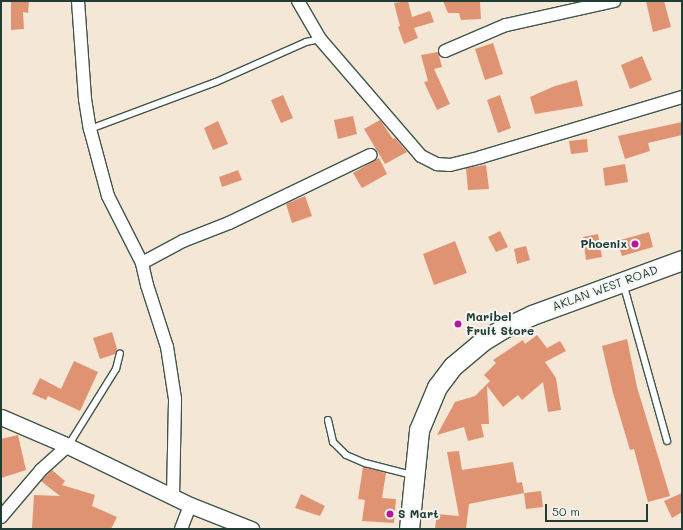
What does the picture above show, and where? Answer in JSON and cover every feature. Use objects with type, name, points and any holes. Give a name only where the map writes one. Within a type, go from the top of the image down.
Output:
[{"type":"main road","name":"AKLAN WEST ROAD","points":[[409,529],[413,476],[419,430],[437,387],[453,366],[484,340],[532,315],[682,260]]},
{"type":"street","points":[[78,1],[85,99],[90,129],[108,196],[142,263],[147,285],[167,347],[175,399],[173,497]]},
{"type":"street","points":[[298,1],[320,39],[421,156],[437,164],[450,165],[473,159],[682,97]]},
{"type":"street","points":[[445,51],[506,25],[614,1]]},
{"type":"street","points":[[142,263],[183,241],[229,223],[370,155]]},
{"type":"street","points":[[1,417],[68,446],[190,505],[251,529]]},
{"type":"street","points":[[1,517],[41,470],[68,446]]},
{"type":"street","points":[[181,529],[190,505]]},
{"type":"lane","points":[[90,129],[216,82],[306,42],[320,39]]},
{"type":"lane","points":[[623,281],[667,441]]},
{"type":"lane","points":[[68,446],[116,369],[120,353]]},
{"type":"lane","points":[[328,420],[333,442],[346,455],[365,463],[413,476]]},
{"type":"building","points":[[11,1],[29,1],[28,13],[23,12],[24,29],[11,30]]},
{"type":"building","points":[[408,1],[412,17],[430,11],[434,22],[414,28],[418,38],[404,44],[398,27],[400,26],[394,3]]},
{"type":"building","points":[[443,1],[480,1],[481,19],[461,20],[459,13],[448,13]]},
{"type":"building","points":[[646,1],[664,1],[671,27],[653,32]]},
{"type":"building","points":[[493,43],[503,74],[485,80],[475,49]]},
{"type":"building","points":[[438,52],[442,67],[434,69],[450,104],[437,110],[424,82],[428,81],[421,55]]},
{"type":"building","points":[[642,56],[652,80],[630,89],[621,65]]},
{"type":"building","points":[[577,80],[583,106],[535,114],[530,97],[555,86]]},
{"type":"building","points":[[283,95],[293,118],[281,123],[271,100]]},
{"type":"building","points":[[500,95],[511,128],[498,133],[487,100]]},
{"type":"building","points":[[353,116],[357,134],[338,139],[334,120]]},
{"type":"building","points":[[380,120],[393,139],[395,138],[407,152],[385,164],[364,129]]},
{"type":"building","points":[[218,121],[228,144],[213,150],[204,128]]},
{"type":"building","points":[[682,122],[682,135],[648,143],[650,151],[625,159],[618,136]]},
{"type":"building","points":[[587,139],[588,152],[571,154],[569,141]]},
{"type":"building","points":[[379,158],[387,174],[362,188],[353,173]]},
{"type":"building","points":[[625,164],[628,182],[605,186],[603,168]]},
{"type":"building","points":[[486,165],[489,189],[468,190],[466,168]]},
{"type":"building","points":[[238,170],[242,180],[222,187],[219,177]]},
{"type":"building","points":[[305,196],[312,216],[292,223],[286,204]]},
{"type":"building","points":[[500,231],[508,247],[496,252],[488,237]]},
{"type":"building","name":"Phoenix","points":[[649,232],[653,247],[622,256],[617,241]]},
{"type":"building","points":[[598,234],[602,257],[586,260],[583,237]]},
{"type":"building","points":[[455,241],[467,273],[434,285],[423,254]]},
{"type":"building","points":[[526,246],[530,260],[517,264],[514,249]]},
{"type":"building","points":[[112,332],[117,349],[115,354],[100,359],[93,338]]},
{"type":"building","points":[[537,335],[547,348],[560,341],[566,351],[545,362],[556,378],[561,410],[548,412],[543,382],[522,400],[518,395],[503,407],[487,386],[489,424],[481,424],[484,437],[468,441],[464,427],[437,435],[455,402],[475,396],[490,381],[484,375],[496,363],[493,360],[523,340],[525,344]]},
{"type":"building","points":[[627,339],[637,387],[670,496],[648,502],[634,449],[630,450],[613,393],[602,346]]},
{"type":"building","points":[[74,361],[98,372],[80,411],[48,396],[46,400],[32,394],[40,378],[61,389]]},
{"type":"building","points":[[18,435],[26,470],[1,478],[1,439]]},
{"type":"building","points":[[459,451],[462,470],[513,462],[517,483],[522,482],[524,493],[469,504],[466,529],[435,528],[437,514],[459,516],[447,452]]},
{"type":"building","points":[[363,467],[386,473],[382,498],[396,499],[394,523],[362,521],[365,500],[358,499]]},
{"type":"building","points":[[52,470],[65,481],[62,485],[95,495],[92,506],[117,517],[111,529],[32,528],[34,495],[60,496],[41,481]]},
{"type":"building","points":[[541,491],[543,507],[526,509],[524,493]]},
{"type":"building","points":[[682,493],[682,512],[672,518],[664,501]]},
{"type":"building","points":[[301,494],[325,506],[320,516],[295,508]]},
{"type":"place","name":"Phoenix","points":[[635,244]]},
{"type":"place","name":"Maribel Fruit Store","points":[[458,324]]},
{"type":"place","name":"S Mart","points":[[390,514]]}]
